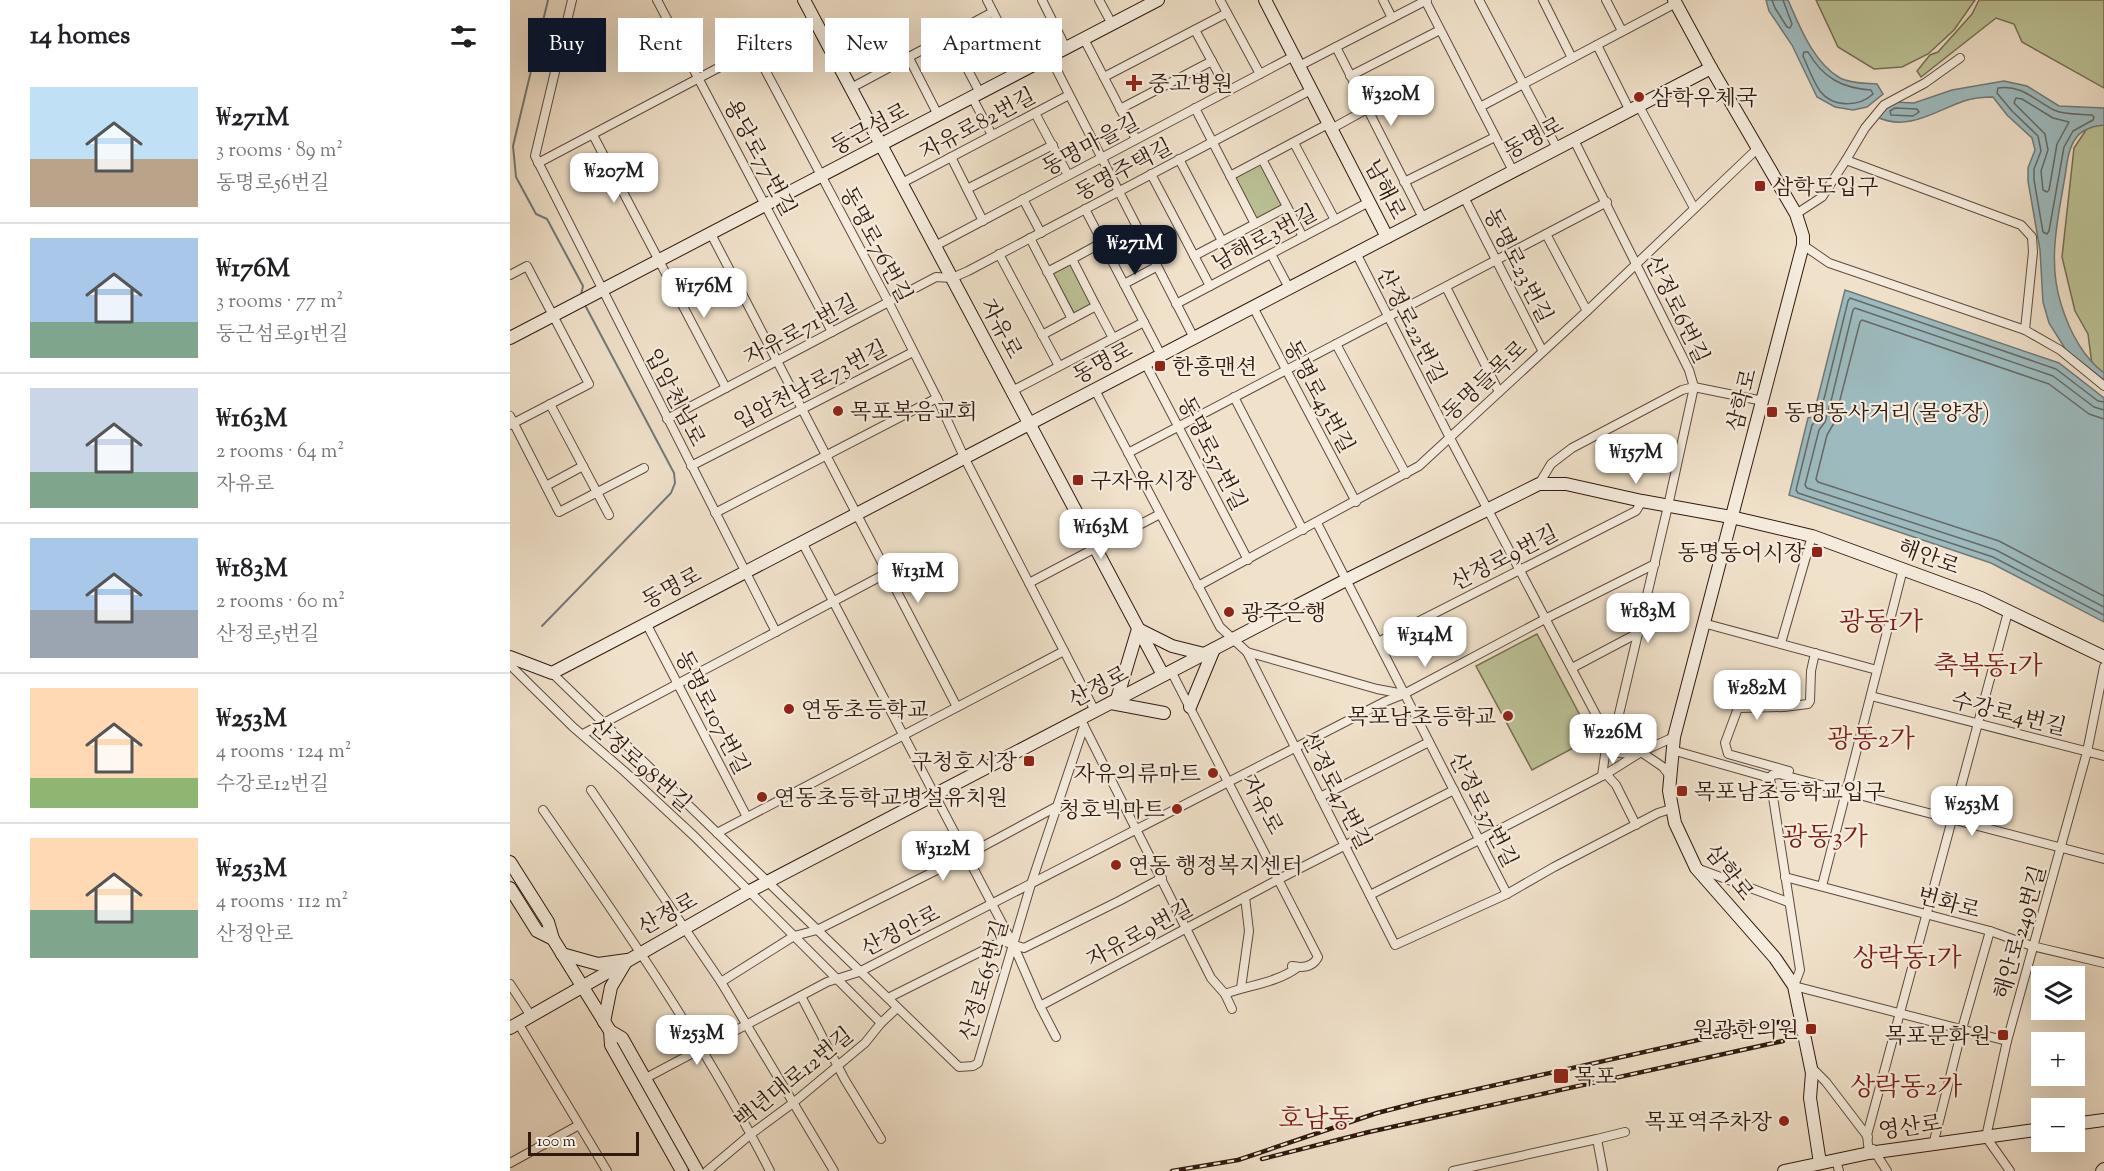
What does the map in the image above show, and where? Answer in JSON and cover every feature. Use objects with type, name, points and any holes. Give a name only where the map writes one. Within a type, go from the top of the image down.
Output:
[{"type":"street","points":[[572,0],[535,156],[538,164],[699,78]]},
{"type":"street","name":"용당로77번길","points":[[657,0],[832,332]]},
{"type":"street","name":"자유로","points":[[804,0],[1138,630],[1190,707],[1318,957],[1316,962],[1302,968],[1295,967],[1291,973],[1241,988]]},
{"type":"street","points":[[987,0],[996,18]]},
{"type":"street","points":[[1042,0],[1066,48]]},
{"type":"street","points":[[1099,0],[1112,24]]},
{"type":"street","points":[[1220,0],[1260,74]]},
{"type":"street","name":"남해로","points":[[1265,0],[1387,237]]},
{"type":"street","points":[[1383,0],[1392,18]]},
{"type":"street","points":[[1426,0],[1513,171]]},
{"type":"street","name":"동명마을길","points":[[935,246],[1260,74],[1336,47],[1426,0]]},
{"type":"street","points":[[1479,0],[1557,148]]},
{"type":"street","points":[[1543,0],[1572,58]]},
{"type":"street","points":[[1606,0],[1622,32]]},
{"type":"street","name":"둥근섬로","points":[[1062,50],[1155,1]]},
{"type":"street","points":[[1480,107],[1675,2]]},
{"type":"street","name":"삼학로","points":[[1675,2],[1796,214],[1803,236],[1803,245],[1673,743],[1669,775],[1671,809],[1681,838],[1696,868],[1775,957],[1794,986],[1811,1068],[1810,1098],[1820,1163]]},
{"type":"street","points":[[982,18],[993,12]]},
{"type":"street","points":[[1104,77],[1227,13]]},
{"type":"street","points":[[1195,30],[1228,91]]},
{"type":"street","points":[[1350,76],[1440,30]]},
{"type":"street","points":[[1084,39],[1136,140]]},
{"type":"street","points":[[1597,45],[1694,208]]},
{"type":"street","points":[[1336,47],[1423,218]]},
{"type":"street","name":"동명로76번길","points":[[699,78],[754,49],[889,303],[937,398],[964,458],[1095,711]]},
{"type":"street","points":[[921,52],[909,58],[938,115]]},
{"type":"street","points":[[1796,214],[1822,197],[1865,128],[1880,109],[1901,94],[1925,83],[1960,58]]},
{"type":"street","points":[[1120,109],[1212,61]]},
{"type":"street","name":"동명로","points":[[552,673],[1711,68]]},
{"type":"street","points":[[851,88],[882,72]]},
{"type":"street","points":[[966,72],[992,135]]},
{"type":"street","name":"둥근섬로","points":[[553,316],[1021,72]]},
{"type":"street","points":[[1058,72],[1117,192],[1194,338]]},
{"type":"street","name":"동명주택길","points":[[952,278],[1311,90]]},
{"type":"street","name":"자유로82번길","points":[[902,183],[1069,95]]},
{"type":"street","points":[[1195,108],[1255,224]]},
{"type":"street","points":[[1230,177],[1294,142],[1367,109]]},
{"type":"street","points":[[1035,113],[1068,175]]},
{"type":"street","points":[[593,135],[726,388]]},
{"type":"street","points":[[1404,182],[1495,136]]},
{"type":"street","name":"산정로6번길","points":[[1574,140],[1689,370],[1694,387],[1655,564],[1612,742],[1605,755],[1604,775]]},
{"type":"street","points":[[1294,142],[1335,220]]},
{"type":"street","points":[[967,189],[1053,144]]},
{"type":"street","name":"동명들목로","points":[[1198,586],[1419,466],[1542,350],[1587,311],[1757,149]]},
{"type":"street","points":[[951,157],[983,221]]},
{"type":"street","points":[[1179,159],[1222,241]]},
{"type":"street","points":[[1262,159],[1303,237]]},
{"type":"street","points":[[1846,160],[2011,220],[2026,229],[2032,237],[2033,252],[2025,330]]},
{"type":"street","name":"입암천남로","points":[[538,164],[600,291],[776,632]]},
{"type":"street","points":[[1151,174],[1210,286]]},
{"type":"street","name":"동명로23번길","points":[[1464,197],[1542,350]]},
{"type":"street","points":[[1023,199],[1041,233]]},
{"type":"street","name":"남해로3번길","points":[[1176,304],[1369,202]]},
{"type":"street","points":[[1128,453],[1607,202]]},
{"type":"street","points":[[1194,256],[1287,207]]},
{"type":"street","points":[[1085,209],[1161,355]]},
{"type":"street","points":[[711,234],[957,707]]},
{"type":"street","points":[[1546,234],[1587,311]]},
{"type":"street","points":[[1030,238],[1072,319]]},
{"type":"street","points":[[1047,272],[1103,242]]},
{"type":"street","points":[[1803,245],[1830,263],[2025,330],[2060,350],[2104,386]]},
{"type":"street","points":[[999,254],[1059,366]]},
{"type":"street","points":[[1271,254],[1289,288]]},
{"type":"street","name":"산정로22번길","points":[[1356,254],[1450,438],[1612,742]]},
{"type":"street","points":[[1072,259],[1113,338]]},
{"type":"street","points":[[510,275],[526,266],[589,384],[511,421],[559,512],[644,468]]},
{"type":"street","points":[[1124,284],[1156,267]]},
{"type":"street","name":"자유로71번길","points":[[667,419],[936,277],[952,278]]},
{"type":"street","points":[[1446,286],[1499,392]]},
{"type":"street","points":[[1042,335],[1096,306]]},
{"type":"street","name":"동명로45번길","points":[[1253,307],[1356,502]]},
{"type":"street","points":[[510,338],[553,316]]},
{"type":"street","points":[[1012,391],[1144,322]]},
{"type":"street","points":[[1336,344],[1407,474]]},
{"type":"street","name":"입암천남로73번길","points":[[691,466],[913,352]]},
{"type":"street","name":"동명로57번길","points":[[1146,363],[1248,560]]},
{"type":"street","points":[[1539,484],[1551,464],[1572,448],[1679,392],[1694,387],[1763,401]]},
{"type":"street","points":[[1095,390],[1220,627],[1247,652],[1377,689],[1404,694]]},
{"type":"street","points":[[1234,397],[1304,530]]},
{"type":"street","points":[[715,513],[937,398]]},
{"type":"street","points":[[550,404],[609,515]]},
{"type":"street","points":[[546,486],[583,466]]},
{"type":"street","name":"산정로","points":[[514,1025],[748,892],[934,795],[1082,722],[1095,711],[1346,580],[1539,484],[1566,484],[1731,517]]},
{"type":"street","name":"산정로9번길","points":[[1378,642],[1636,511],[1642,501]]},
{"type":"street","points":[[1029,583],[1160,514]]},
{"type":"street","name":"해안로","points":[[1731,517],[1812,536],[1981,598],[2104,657]]},
{"type":"street","name":"산정로37번길","points":[[1317,523],[1507,894]]},
{"type":"street","points":[[1781,643],[1812,536]]},
{"type":"street","points":[[802,542],[1013,944],[1056,1037]]},
{"type":"street","name":"산정안로","points":[[644,1079],[836,978],[859,972],[1203,793],[1404,694],[1655,564]]},
{"type":"street","points":[[1822,886],[1903,569]]},
{"type":"street","points":[[583,734],[887,573]]},
{"type":"street","points":[[1867,1135],[2007,612]]},
{"type":"street","name":"동명로107번길","points":[[646,623],[747,817]]},
{"type":"street","points":[[1703,623],[1877,670]]},
{"type":"street","points":[[1164,713],[1114,701],[1138,630],[1172,646],[1209,652],[1190,707]]},
{"type":"street","points":[[1572,668],[1638,633]]},
{"type":"street","points":[[717,833],[1064,651]]},
{"type":"street","name":"산정로47번길","points":[[1247,652],[1395,945],[1507,894]]},
{"type":"street","points":[[1802,780],[1802,775],[1728,754],[1725,743],[1738,708],[1784,708],[1808,704],[1815,653]]},
{"type":"street","points":[[510,657],[552,673],[897,1008]]},
{"type":"street","name":"산정로98번길","points":[[510,665],[539,695],[685,828],[881,1023]]},
{"type":"street","name":"해안로249번길","points":[[1986,1137],[2007,1041],[2032,945],[2062,847],[2087,752],[2104,667]]},
{"type":"street","name":"수강로4번길","points":[[1871,696],[2104,756]]},
{"type":"street","points":[[1082,722],[1211,978],[1233,1009]]},
{"type":"street","name":"산정로65번길","points":[[897,1008],[959,1067],[973,1066],[978,1063],[1082,722]]},
{"type":"street","points":[[1320,797],[1429,742]]},
{"type":"street","points":[[1612,742],[1618,753],[1639,753],[1663,767],[1669,775]]},
{"type":"street","points":[[1370,895],[1604,775],[1639,753],[1673,743],[1770,778]]},
{"type":"street","points":[[1770,778],[1772,775],[1779,774],[2104,859]]},
{"type":"street","points":[[1604,775],[1616,785],[1636,825]]},
{"type":"street","points":[[1770,778],[1800,970],[1794,986],[2007,1041]]},
{"type":"street","points":[[591,790],[721,982],[834,1171]]},
{"type":"street","name":"자유로9번길","points":[[1040,1006],[1254,892],[1454,790]]},
{"type":"street","points":[[721,982],[794,936],[817,930],[965,856],[1056,807]]},
{"type":"street","points":[[1507,894],[1658,813],[1671,809]]},
{"type":"street","points":[[543,810],[640,952],[702,1049],[770,1171]]},
{"type":"street","points":[[510,862],[548,922],[553,939],[607,1027],[622,1038],[697,1171]]},
{"type":"street","points":[[1696,868],[1788,902]]},
{"type":"street","name":"번화로","points":[[1785,877],[2104,963]]},
{"type":"street","points":[[888,999],[1002,941],[1024,948],[1162,878]]},
{"type":"street","points":[[510,888],[537,931],[553,939]]},
{"type":"street","points":[[1224,994],[1241,988],[1249,930],[1245,897]]},
{"type":"street","points":[[1933,1145],[1962,1029],[1990,931]]},
{"type":"street","points":[[562,954],[598,963],[627,960]]},
{"type":"street","points":[[627,960],[611,987],[607,1027],[611,1045],[682,1171]]},
{"type":"street","points":[[510,984],[531,1016]]},
{"type":"street","points":[[801,996],[837,1065],[881,1139]]},
{"type":"street","name":"백년대로12번길","points":[[707,1171],[865,1043],[897,1008]]},
{"type":"street","points":[[514,1025],[607,1171]]},
{"type":"street","points":[[1811,1068],[1826,1082],[1867,1135],[1872,1153],[1887,1171]]},
{"type":"street","points":[[2085,1123],[2104,1120]]},
{"type":"street","points":[[510,1163],[579,1125]]},
{"type":"street","name":"영산로","points":[[1785,1171],[1820,1163],[1838,1166],[1872,1153],[2031,1131]]},
{"type":"street","points":[[1453,1171],[1478,1168],[1625,1132]]},
{"type":"street","points":[[1986,1137],[2010,1171]]},
{"type":"street","points":[[1597,1139],[1604,1171]]},
{"type":"green space","points":[[1816,0],[1975,0],[1954,30],[1928,54],[1902,67],[1874,69],[1838,47]]},
{"type":"green space","points":[[1979,0],[2104,0],[2104,88],[2022,42],[2014,24],[1996,18],[1921,77],[1917,71],[1930,55],[1938,52],[1972,14]]},
{"type":"green space","points":[[2104,110],[2104,374],[2092,365],[2088,334],[2075,311],[2062,257],[2074,148]]},
{"type":"green space","points":[[1261,162],[1284,205],[1256,220],[1233,177]]},
{"type":"green space","points":[[1071,262],[1093,305],[1075,315],[1052,272]]},
{"type":"green space","points":[[1537,634],[1592,738],[1532,770],[1476,666]]},
{"type":"water","points":[[1766,0],[1788,0],[1808,43],[1822,63],[1831,71],[1849,81],[1877,84],[1883,94],[1867,107],[1853,110],[1835,107],[1817,97],[1792,45],[1769,11]]},
{"type":"water","points":[[2004,81],[2027,86],[2059,106],[2104,108],[2104,125],[2081,132],[2071,148],[2059,212],[2054,258],[2057,289],[2068,324],[2083,351],[2104,373],[2104,380],[2066,350],[2049,323],[2043,302],[2040,250],[2028,181],[2028,168],[2035,150],[2032,138],[2007,115],[1993,97],[1967,100],[1911,121],[1888,121],[1877,117],[1893,102],[1914,103],[1952,90]]},
{"type":"water","points":[[1845,290],[2059,363],[2104,398],[2104,622],[1991,563],[1789,495],[1808,418],[1813,417]]},
{"type":"waterway","points":[[548,0],[513,146],[516,177],[536,214],[547,219],[583,286],[581,295]]},
{"type":"waterway","points":[[542,626],[671,493],[675,483],[674,473],[585,305]]},
{"type":"railway","points":[[1172,1171],[1238,1160],[1377,1113],[1424,1101],[1779,1022]]},
{"type":"railway","points":[[1262,1159],[1369,1132],[1783,1041]]},
{"type":"place","name":"중고병원","points":[[1134,83]]},
{"type":"place","name":"삼학우체국","points":[[1639,97]]},
{"type":"place","name":"삼학도입구","points":[[1760,186]]},
{"type":"place","name":"한흥맨션","points":[[1160,366]]},
{"type":"place","name":"목포복음교회","points":[[838,411]]},
{"type":"place","name":"동명동사거리(물양장)","points":[[1772,412]]},
{"type":"place","name":"구자유시장","points":[[1078,480]]},
{"type":"place","name":"동명동어시장","points":[[1817,552]]},
{"type":"place","name":"광주은행","points":[[1229,612]]},
{"type":"place","name":"연동초등학교","points":[[789,709]]},
{"type":"place","name":"목포남초등학교","points":[[1508,716]]},
{"type":"place","name":"구청호시장","points":[[1029,761]]},
{"type":"place","name":"자유의류마트","points":[[1213,773]]},
{"type":"place","name":"목포남초등학교입구","points":[[1682,791]]},
{"type":"place","name":"연동초등학교병설유치원","points":[[762,797]]},
{"type":"place","name":"청호빅마트","points":[[1177,809]]},
{"type":"place","name":"연동 행정복지센터","points":[[1116,865]]},
{"type":"place","name":"원광한의원","points":[[1811,1029]]},
{"type":"place","name":"목포문화원","points":[[2003,1035]]},
{"type":"place","name":"목포","points":[[1561,1076]]},
{"type":"place","name":"목포역주차장","points":[[1784,1121]]},
{"type":"district","name":"광동1가","points":[[1881,621]]},
{"type":"district","name":"축복동1가","points":[[1988,665]]},
{"type":"district","name":"광동2가","points":[[1871,738]]},
{"type":"district","name":"광동3가","points":[[1825,836]]},
{"type":"district","name":"상락동1가","points":[[1907,957]]},
{"type":"district","name":"상락동2가","points":[[1906,1086]]},
{"type":"district","name":"호남동","points":[[1316,1118]]}]
